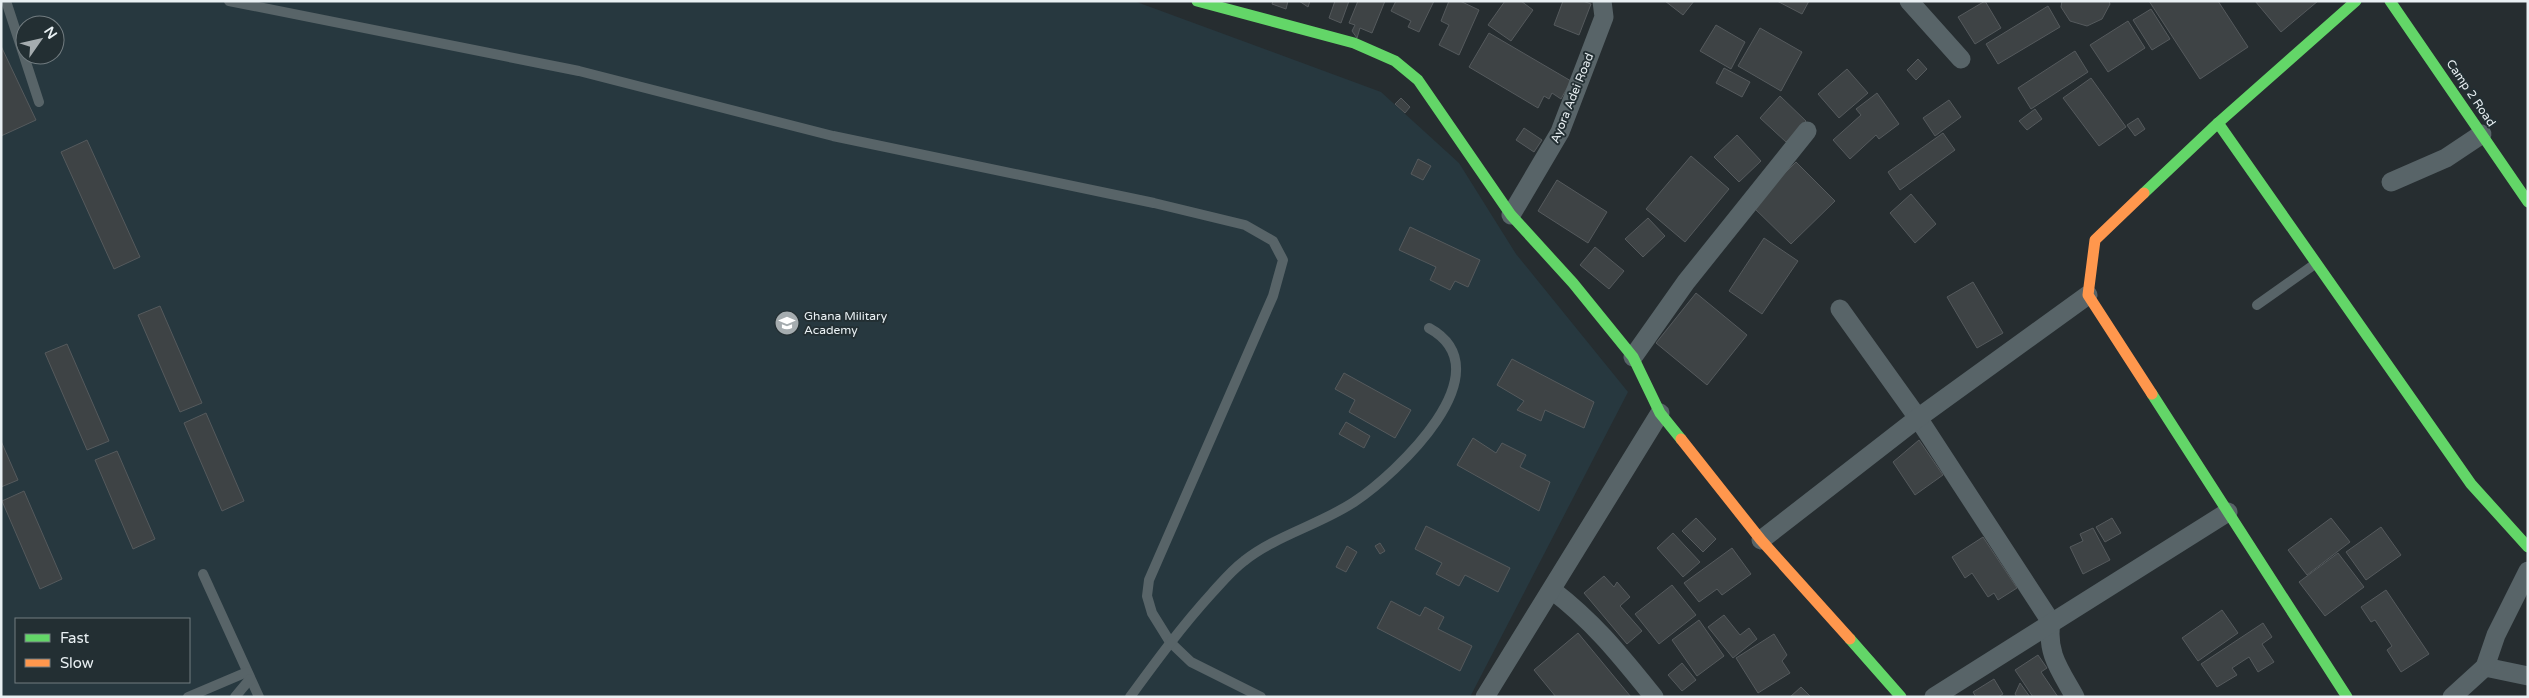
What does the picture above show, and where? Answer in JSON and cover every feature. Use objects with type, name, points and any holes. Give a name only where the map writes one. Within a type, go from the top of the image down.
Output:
[{"type":"street","points":[[1197,1],[1345,40],[1406,68],[1418,80],[1442,112],[1511,215],[1573,283],[1633,357],[1660,413],[1761,540],[1901,697]]},
{"type":"street","name":"Ayora Adei Road","points":[[1511,215],[1560,132],[1604,17],[1602,1]]},
{"type":"street","points":[[1909,1],[1961,59]]},
{"type":"street","points":[[2347,697],[2088,295],[2095,240],[2218,123],[2356,1]]},
{"type":"street","name":"Camp 2 Road","points":[[2396,3],[2528,202]]},
{"type":"street","points":[[2218,123],[2471,484],[2528,547]]},
{"type":"street","points":[[1633,357],[1686,282],[1807,132]]},
{"type":"street","points":[[2391,182],[2446,158],[2482,134]]},
{"type":"street","points":[[1761,540],[1918,418],[2088,295]]},
{"type":"street","points":[[1840,309],[1918,418],[2051,622],[2049,639],[2055,663],[2075,697]]},
{"type":"street","points":[[1485,697],[1660,413]]},
{"type":"street","points":[[1934,697],[2228,512]]},
{"type":"street","points":[[2452,697],[2485,668],[2496,635],[2528,571]]},
{"type":"street","points":[[1552,590],[1605,636],[1654,697]]},
{"type":"street","points":[[2485,668],[2528,676]]},
{"type":"lane","points":[[6,1],[39,102]]},
{"type":"lane","points":[[229,1],[579,71],[833,136],[1154,203],[1245,225],[1273,241],[1283,260],[1273,296],[1149,580],[1147,596],[1170,642],[1192,662],[1261,697]]},
{"type":"lane","points":[[2257,305],[2316,263]]},
{"type":"lane","points":[[1130,697],[1177,631],[1244,560],[1352,504],[1380,483],[1404,461],[1445,408],[1457,378],[1458,365],[1450,344],[1442,334],[1429,328]]},
{"type":"lane","points":[[203,574],[260,697]]},
{"type":"lane","points":[[188,697],[249,676]]},
{"type":"lane","points":[[235,697],[249,676]]},
{"type":"shaded area","name":"Ghana Military Academy","points":[[1,1],[1134,1],[1381,92],[1459,163],[1516,254],[1628,392],[1470,697],[1,697]]},
{"type":"building","points":[[1273,1],[1288,1],[1286,9],[1272,4]]},
{"type":"building","points":[[1299,1],[1310,1],[1308,7]]},
{"type":"building","points":[[1335,1],[1349,1],[1341,23],[1329,18]]},
{"type":"building","points":[[1358,1],[1385,1],[1372,33],[1360,28],[1357,38],[1352,31],[1355,25],[1349,23]]},
{"type":"building","points":[[1396,1],[1434,1],[1419,32],[1408,27],[1411,21],[1391,11]]},
{"type":"building","points":[[1449,1],[1460,1],[1479,10],[1459,55],[1439,45],[1449,25],[1441,21]]},
{"type":"building","points":[[1505,1],[1521,1],[1533,10],[1511,41],[1488,25]]},
{"type":"building","points":[[1563,1],[1583,1],[1591,4],[1579,35],[1554,25]]},
{"type":"building","points":[[1665,1],[1694,1],[1683,15]]},
{"type":"building","points":[[1777,1],[1809,1],[1802,14]]},
{"type":"building","points":[[1985,1],[2001,28],[1975,44],[1958,17]]},
{"type":"building","points":[[2062,1],[2109,1],[2110,4],[2102,19],[2087,26],[2070,21],[2061,7]]},
{"type":"building","points":[[2149,1],[2218,1],[2248,47],[2200,79]]},
{"type":"building","points":[[2255,1],[2318,1],[2281,32]]},
{"type":"building","points":[[2048,6],[2060,27],[1998,64],[1986,44]]},
{"type":"building","points":[[2151,9],[2170,39],[2152,50],[2133,20]]},
{"type":"building","points":[[2128,21],[2145,48],[2108,72],[2090,45]]},
{"type":"building","points":[[1716,25],[1745,42],[1731,69],[1700,51]]},
{"type":"building","points":[[1760,28],[1802,52],[1781,91],[1738,66]]},
{"type":"building","points":[[1489,33],[1571,81],[1561,99],[1552,93],[1549,99],[1544,96],[1538,108],[1469,67]]},
{"type":"building","points":[[1,46],[36,120],[1,136]]},
{"type":"building","points":[[2075,51],[2088,72],[2031,109],[2018,88]]},
{"type":"building","points":[[1918,59],[1927,69],[1916,80],[1907,70]]},
{"type":"building","points":[[1724,68],[1750,82],[1742,97],[1716,83]]},
{"type":"building","points":[[1847,69],[1868,93],[1839,118],[1818,94]]},
{"type":"building","points":[[2091,78],[2126,127],[2099,146],[2063,98]]},
{"type":"building","points":[[1877,93],[1899,124],[1879,139],[1876,135],[1850,159],[1833,140],[1861,115],[1856,109]]},
{"type":"building","points":[[1780,96],[1806,121],[1786,142],[1760,118]]},
{"type":"building","points":[[1401,98],[1410,107],[1405,113],[1395,104]]},
{"type":"building","points":[[1949,100],[1961,117],[1935,136],[1923,118]]},
{"type":"building","points":[[2035,109],[2042,119],[2027,130],[2019,121]]},
{"type":"building","points":[[2138,118],[2145,129],[2135,136],[2127,125]]},
{"type":"building","points":[[1524,128],[1542,140],[1534,152],[1516,140]]},
{"type":"building","points":[[1943,133],[1955,150],[1900,190],[1888,172]]},
{"type":"building","points":[[1737,135],[1761,161],[1739,182],[1714,157]]},
{"type":"building","points":[[87,140],[140,257],[114,269],[61,152]]},
{"type":"building","points":[[1691,156],[1729,189],[1685,242],[1646,209]]},
{"type":"building","points":[[1418,159],[1431,166],[1423,180],[1411,174]]},
{"type":"building","points":[[1796,162],[1835,201],[1791,244],[1752,206]]},
{"type":"building","points":[[1557,180],[1607,212],[1588,243],[1538,211]]},
{"type":"building","points":[[1911,194],[1936,224],[1915,243],[1890,213]]},
{"type":"building","points":[[1648,218],[1665,236],[1643,257],[1625,239]]},
{"type":"building","points":[[1410,227],[1480,260],[1468,287],[1455,281],[1450,290],[1430,280],[1436,267],[1399,250]]},
{"type":"building","points":[[1764,238],[1798,261],[1762,314],[1729,291]]},
{"type":"building","points":[[1595,247],[1624,271],[1609,289],[1580,265]]},
{"type":"building","points":[[1973,282],[2003,333],[1977,348],[1947,297]]},
{"type":"building","points":[[1696,293],[1747,335],[1707,385],[1656,343]]},
{"type":"building","points":[[160,306],[202,403],[180,412],[138,315]]},
{"type":"building","points":[[67,344],[109,441],[87,450],[45,353]]},
{"type":"building","points":[[1512,359],[1594,402],[1584,428],[1545,410],[1541,421],[1517,410],[1524,401],[1497,385]]},
{"type":"building","points":[[1344,373],[1411,410],[1395,438],[1349,412],[1355,400],[1335,389]]},
{"type":"building","points":[[206,413],[244,501],[222,511],[184,423]]},
{"type":"building","points":[[1346,422],[1370,436],[1364,448],[1339,434]]},
{"type":"building","points":[[1473,438],[1496,453],[1502,443],[1526,455],[1520,467],[1550,482],[1539,511],[1457,465]]},
{"type":"building","points":[[1919,440],[1943,475],[1915,495],[1893,462]]},
{"type":"building","points":[[1,441],[18,480],[1,487]]},
{"type":"building","points":[[117,451],[155,539],[133,549],[95,460]]},
{"type":"building","points":[[24,491],[62,579],[40,589],[2,501]]},
{"type":"building","points":[[1696,518],[1716,539],[1703,552],[1682,531]]},
{"type":"building","points":[[2112,518],[2121,533],[2105,542],[2096,527]]},
{"type":"building","points":[[2331,518],[2350,542],[2307,575],[2288,550]]},
{"type":"building","points":[[1426,526],[1510,568],[1498,592],[1465,575],[1459,586],[1436,574],[1442,563],[1415,549]]},
{"type":"building","points":[[2381,527],[2401,555],[2366,580],[2346,552]]},
{"type":"building","points":[[2093,528],[2110,560],[2083,574],[2070,547],[2083,541],[2080,534]]},
{"type":"building","points":[[1673,533],[1700,562],[1683,577],[1657,548]]},
{"type":"building","points":[[1983,537],[2017,588],[1998,600],[1994,593],[1988,597],[1972,573],[1965,578],[1952,557]]},
{"type":"building","points":[[1380,543],[1385,551],[1380,554],[1375,546]]},
{"type":"building","points":[[1347,546],[1357,552],[1346,572],[1336,567]]},
{"type":"building","points":[[1732,548],[1751,574],[1722,595],[1717,589],[1699,602],[1684,583]]},
{"type":"building","points":[[2338,553],[2364,587],[2325,616],[2299,582]]},
{"type":"building","points":[[1604,576],[1614,587],[1617,582],[1630,597],[1620,606],[1642,631],[1627,644],[1584,593]]},
{"type":"building","points":[[1672,585],[1696,615],[1659,644],[1635,614]]},
{"type":"building","points":[[2386,590],[2429,654],[2401,672],[2387,650],[2392,646],[2375,620],[2371,622],[2361,607]]},
{"type":"building","points":[[1391,601],[1420,616],[1425,607],[1444,617],[1438,629],[1472,646],[1460,671],[1377,628]]},
{"type":"building","points":[[2222,610],[2238,633],[2198,661],[2182,638]]},
{"type":"building","points":[[1724,615],[1740,635],[1749,628],[1757,639],[1733,658],[1708,627]]},
{"type":"building","points":[[1699,620],[1724,656],[1697,676],[1672,640]]},
{"type":"building","points":[[2263,623],[2272,637],[2262,644],[2274,662],[2258,672],[2249,657],[2232,668],[2237,675],[2217,687],[2201,664]]},
{"type":"building","points":[[1578,633],[1631,697],[1556,697],[1534,670]]},
{"type":"building","points":[[1774,634],[1787,655],[1782,661],[1790,673],[1758,693],[1736,658]]},
{"type":"building","points":[[2038,655],[2047,668],[2041,672],[2058,697],[2033,697],[2015,670]]},
{"type":"building","points":[[1682,663],[1696,680],[1682,691],[1668,675]]},
{"type":"building","points":[[1994,679],[2003,694],[1998,697],[1976,697],[1973,692]]},
{"type":"building","points":[[2020,683],[2030,697],[2017,697],[2015,694]]},
{"type":"building","points":[[1801,687],[1811,697],[1790,697]]},
{"type":"traffic: fast","points":[[1197,1],[1354,43],[1395,61],[1418,80],[1511,215],[1573,283],[1633,357],[1660,413],[1681,439]]},
{"type":"traffic: fast","points":[[2144,193],[2218,123],[2356,1]]},
{"type":"traffic: fast","points":[[2390,1],[2528,202]]},
{"type":"traffic: fast","points":[[2218,123],[2471,484],[2528,547]]},
{"type":"traffic: fast","points":[[2152,394],[2347,697]]},
{"type":"traffic: fast","points":[[1850,639],[1901,697]]},
{"type":"traffic: slow","points":[[2144,193],[2095,240],[2088,295],[2152,394]]},
{"type":"traffic: slow","points":[[1681,439],[1761,540],[1850,639]]},
{"type":"place","name":"Ghana Military Academy","points":[[787,323]]}]
